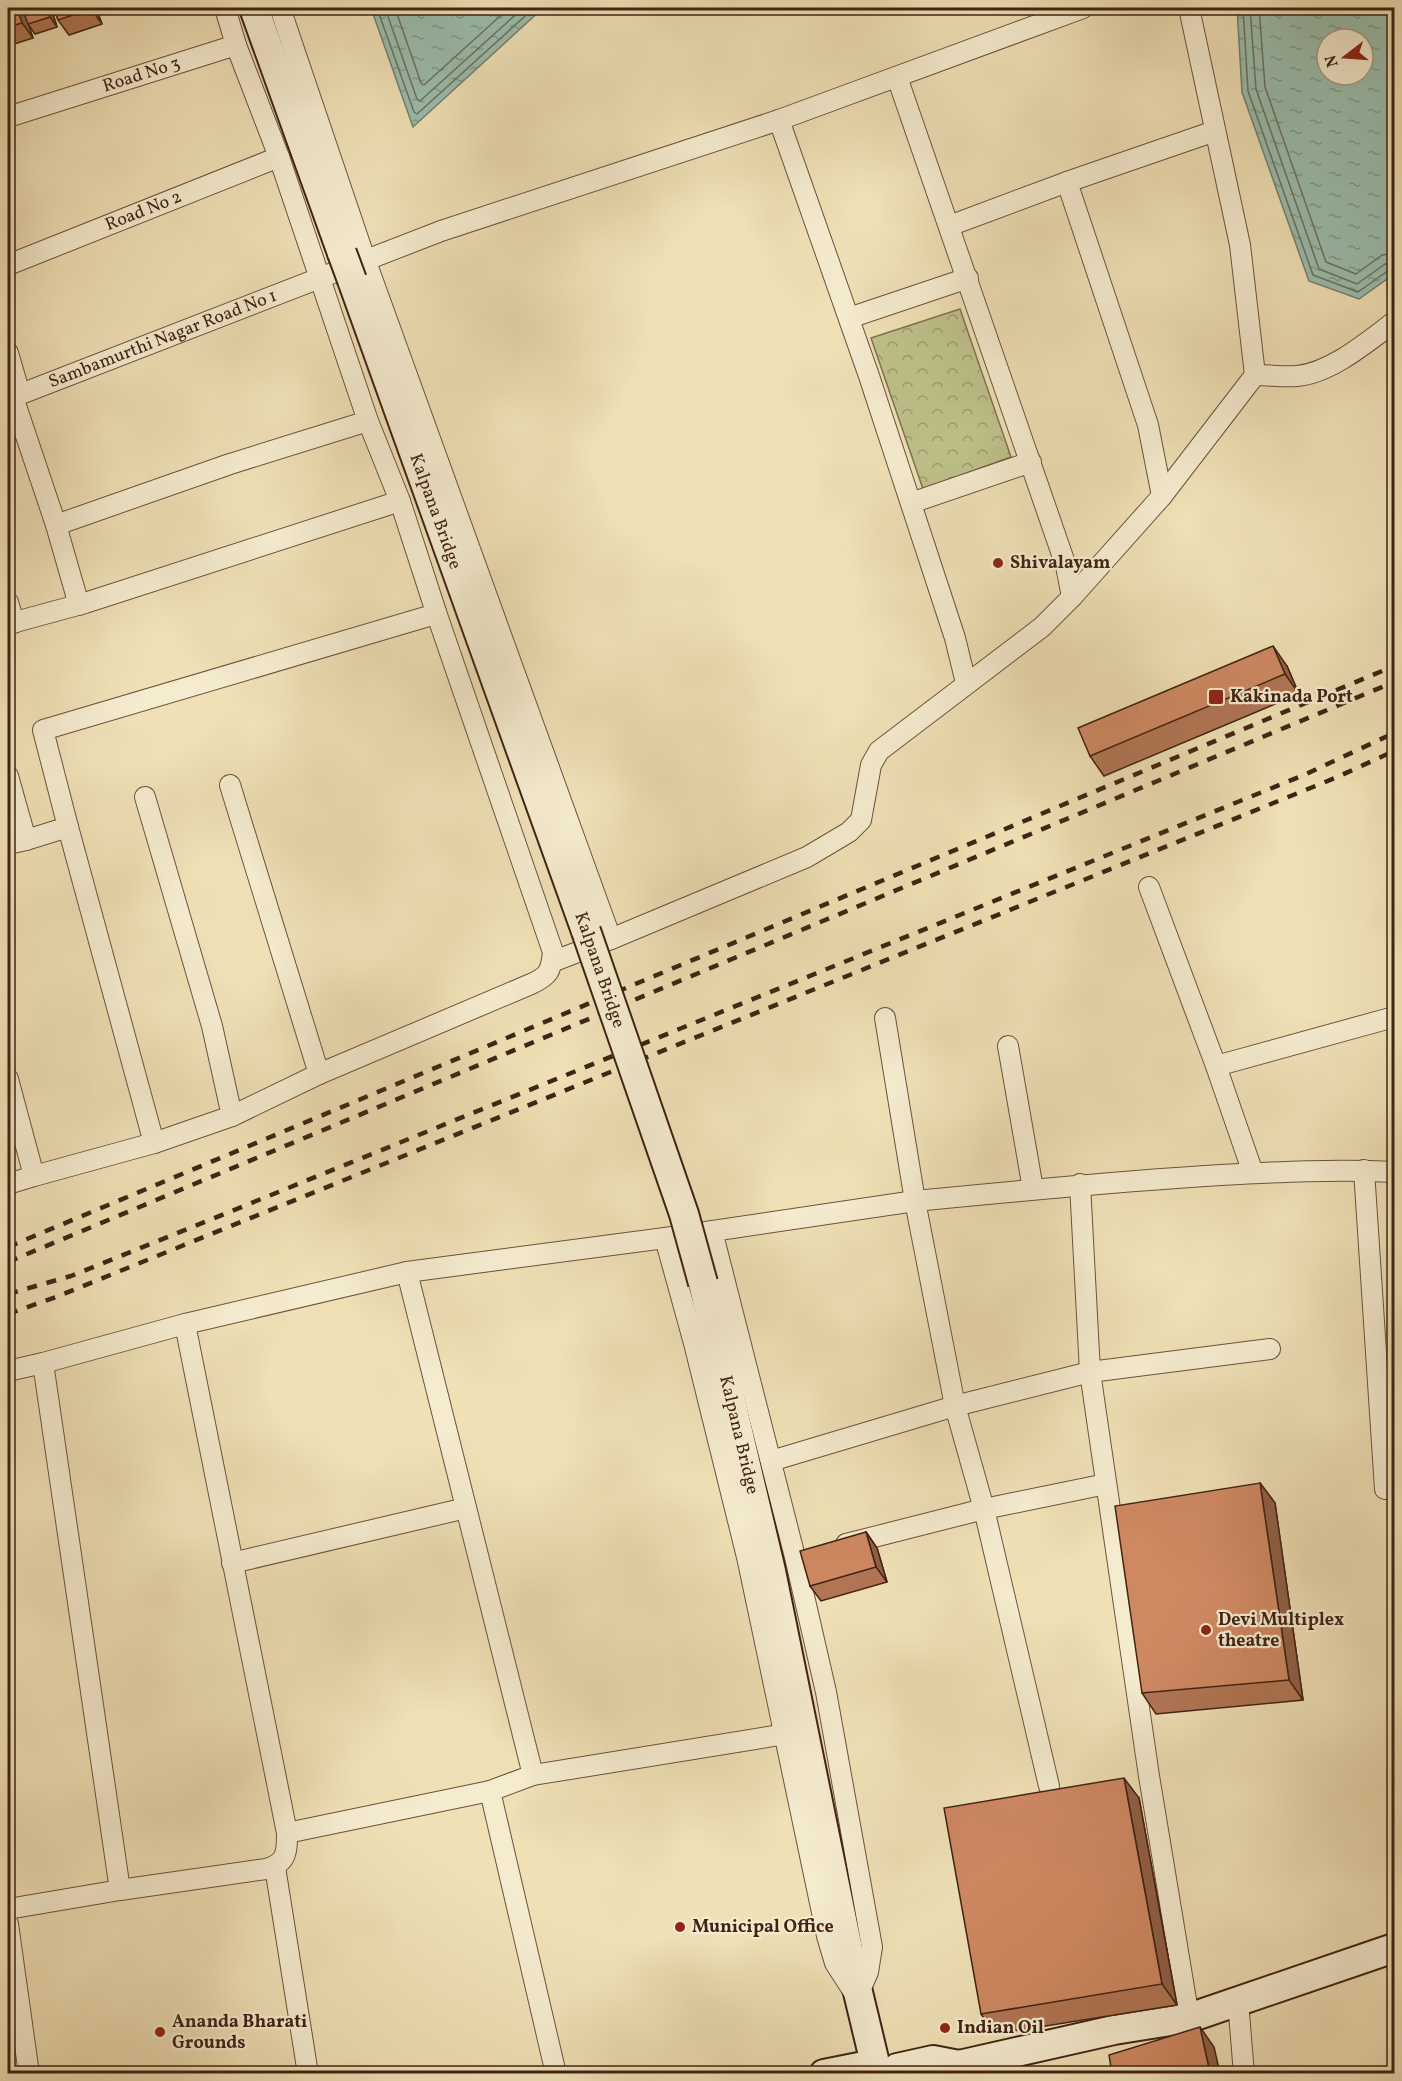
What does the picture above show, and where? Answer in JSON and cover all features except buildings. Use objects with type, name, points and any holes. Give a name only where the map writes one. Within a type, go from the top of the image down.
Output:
[{"type":"main road","name":"Kalpana Bridge","points":[[254,8],[353,264],[598,935],[684,1214],[703,1283],[771,1571],[850,1959],[879,2068]]},
{"type":"main road","points":[[824,2073],[933,2060],[966,2068],[1114,2030],[1189,2018],[1395,1948]]},
{"type":"street","points":[[8,1184],[154,1143],[232,1116],[319,1074],[543,978],[551,968],[553,952],[400,501],[369,421],[279,157],[236,45],[225,8]]},
{"type":"street","points":[[280,8],[353,264]]},
{"type":"street","name":"Sambamurthi Nagar Road No 1","points":[[13,397],[441,231],[779,120],[1083,8]]},
{"type":"street","points":[[552,962],[598,935],[807,857],[849,832],[861,820],[871,765],[879,751],[1042,627],[1072,597],[1162,496],[1255,375],[1240,245],[1189,8]]},
{"type":"street","name":"Road No 3","points":[[8,117],[236,45]]},
{"type":"street","points":[[897,77],[1031,462],[1066,566],[1072,597]]},
{"type":"street","points":[[779,120],[911,503],[955,638],[966,683]]},
{"type":"street","points":[[949,226],[1215,131]]},
{"type":"street","name":"Road No 2","points":[[8,265],[279,157]]},
{"type":"street","points":[[1067,182],[1148,425],[1162,496]]},
{"type":"street","points":[[849,318],[968,278]]},
{"type":"street","points":[[1255,375],[1298,376],[1321,370],[1347,356],[1395,322]]},
{"type":"street","points":[[8,353],[13,397],[80,605]]},
{"type":"street","points":[[56,525],[230,464],[369,421]]},
{"type":"street","points":[[911,503],[1031,462]]},
{"type":"street","points":[[8,602],[11,623],[80,605],[400,501]]},
{"type":"street","points":[[154,1143],[43,730],[429,616],[436,612]]},
{"type":"street","points":[[8,776],[17,842],[68,827]]},
{"type":"street","points":[[230,785],[319,1074]]},
{"type":"street","points":[[145,797],[212,1026],[232,1116]]},
{"type":"street","points":[[1149,887],[1253,1173]]},
{"type":"street","points":[[1216,1066],[1395,1017]]},
{"type":"street","points":[[885,1018],[915,1201],[955,1406],[984,1509],[1049,1786]]},
{"type":"street","points":[[1008,1046],[1034,1189]]},
{"type":"street","points":[[8,1079],[34,1176]]},
{"type":"street","points":[[1364,1170],[1389,1465],[1384,1489]]},
{"type":"street","points":[[8,1371],[185,1324],[407,1272],[665,1238],[915,1201],[1080,1184],[1253,1173],[1364,1170],[1395,1172]]},
{"type":"street","points":[[1080,1184],[1090,1372],[1149,1776],[1189,2018]]},
{"type":"street","points":[[665,1238],[694,1343],[747,1557],[827,1936],[835,1963],[857,1997],[868,1972],[872,1947],[826,1692],[795,1557],[712,1231]]},
{"type":"street","points":[[407,1272],[533,1775]]},
{"type":"street","points":[[8,1910],[275,1866],[282,1861],[287,1852],[287,1833],[185,1324]]},
{"type":"street","points":[[771,1461],[955,1406],[1090,1372],[1270,1349]]},
{"type":"street","points":[[44,1363],[120,1890]]},
{"type":"street","points":[[795,1557],[984,1509],[1106,1484]]},
{"type":"street","points":[[232,1563],[466,1508]]},
{"type":"street","points":[[287,1833],[489,1791],[533,1775],[786,1734]]},
{"type":"street","points":[[489,1791],[556,2073]]},
{"type":"street","points":[[275,1866],[308,2073]]},
{"type":"street","points":[[8,1924],[30,2073]]},
{"type":"street","points":[[1238,2001],[1244,2073]]},
{"type":"green space","points":[[960,309],[1011,457],[923,489],[871,338]]},
{"type":"water","points":[[371,8],[543,8],[413,127]]},
{"type":"water","points":[[771,8],[923,8],[776,11]]},
{"type":"water","points":[[1237,8],[1394,8],[1394,274],[1359,299],[1309,281],[1242,92]]},
{"type":"railway","points":[[8,1247],[1394,666]]},
{"type":"railway","points":[[8,1262],[1394,682]]},
{"type":"railway","points":[[8,1294],[71,1276],[153,1243],[1304,775],[1394,733]]},
{"type":"railway","points":[[8,1314],[56,1297],[1335,778],[1394,751]]},
{"type":"place","name":"Shivalayam","points":[[998,563]]},
{"type":"place","name":"Kakinada Port","points":[[1216,697]]},
{"type":"place","name":"Devi Multiplex theatre","points":[[1206,1630]]},
{"type":"place","name":"Municipal Office","points":[[680,1927]]},
{"type":"place","name":"Indian Oil","points":[[945,2028]]},
{"type":"place","name":"Ananda Bharati Grounds","points":[[160,2032]]}]
